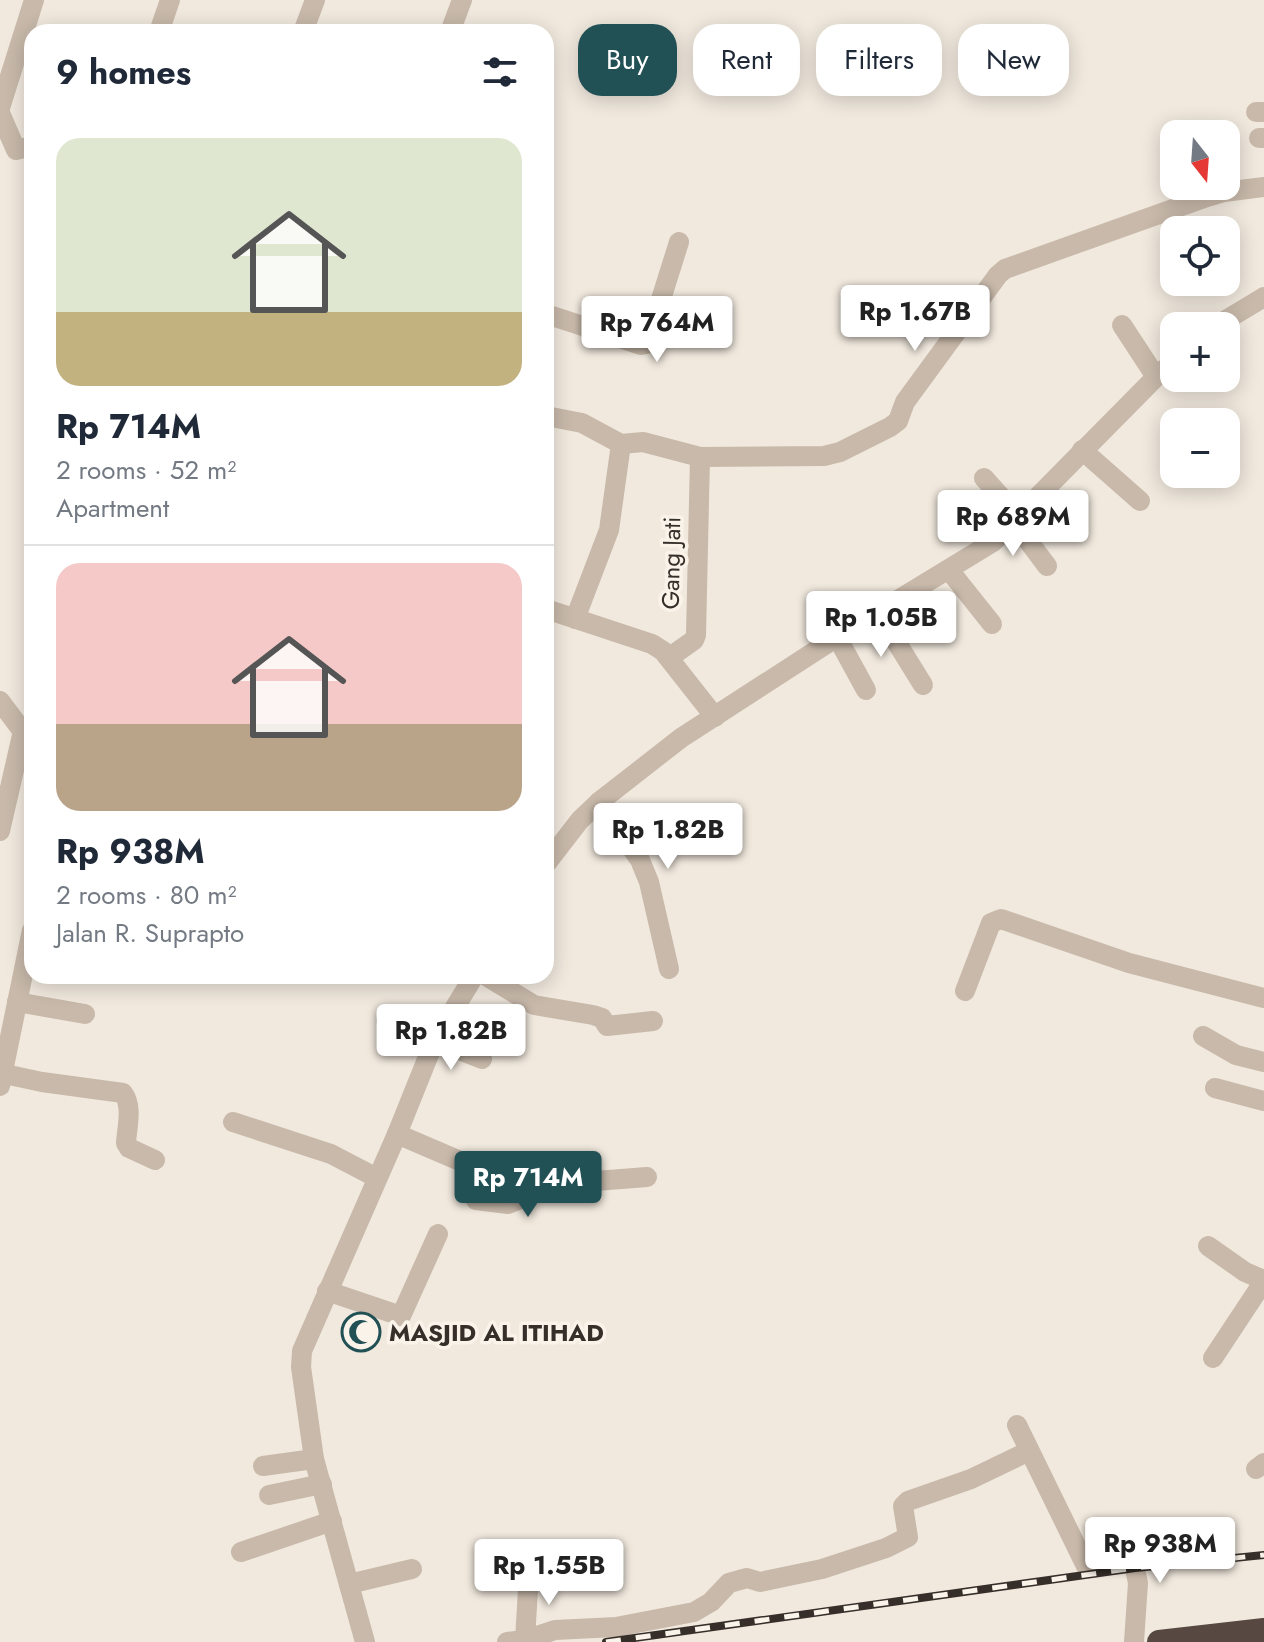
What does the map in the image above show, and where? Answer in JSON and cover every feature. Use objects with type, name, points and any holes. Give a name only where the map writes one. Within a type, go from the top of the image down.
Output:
[{"type":"highway","points":[[1159,1642],[1264,1630]]},
{"type":"street","points":[[27,24],[34,0]]},
{"type":"street","points":[[162,24],[170,0]]},
{"type":"street","points":[[306,24],[315,0]]},
{"type":"street","points":[[453,24],[462,0]]},
{"type":"street","points":[[16,152],[0,110],[24,32]]},
{"type":"street","points":[[554,418],[582,423],[621,444],[643,442],[700,457],[824,456],[840,452],[896,423],[905,402],[1005,269],[1204,198],[1264,187]]},
{"type":"street","points":[[554,317],[641,345],[647,344],[679,242]]},
{"type":"street","points":[[1239,312],[1264,297]]},
{"type":"street","points":[[1122,325],[1156,377]]},
{"type":"street","points":[[554,854],[580,820],[599,802],[681,738],[837,637],[993,542],[1160,373]]},
{"type":"street","points":[[575,619],[609,530],[621,444]]},
{"type":"street","points":[[1082,450],[1140,501]]},
{"type":"street","name":"Gang Jati","points":[[670,657],[694,640],[696,635],[700,457]]},
{"type":"street","points":[[984,478],[1047,566]]},
{"type":"street","points":[[949,570],[992,624]]},
{"type":"street","points":[[881,611],[889,630],[923,685]]},
{"type":"street","points":[[554,612],[652,644],[670,657],[715,717]]},
{"type":"street","points":[[837,637],[866,690]]},
{"type":"street","points":[[0,701],[24,733]]},
{"type":"street","points":[[0,831],[24,747]]},
{"type":"street","points":[[599,802],[640,860],[649,882],[669,969]]},
{"type":"street","points":[[965,991],[991,923],[1001,919],[1129,963],[1264,998]]},
{"type":"street","points":[[24,968],[1,1077],[123,1093],[128,1104],[126,1143],[129,1148],[155,1160]]},
{"type":"street","points":[[365,1642],[314,1459],[301,1367],[302,1351],[434,1042],[469,984]]},
{"type":"street","points":[[499,984],[534,1005],[593,1015],[602,1018],[607,1026],[653,1021]]},
{"type":"street","points":[[17,1002],[85,1014]]},
{"type":"street","points":[[386,1021],[482,1059]]},
{"type":"street","points":[[1203,1036],[1236,1055],[1264,1062]]},
{"type":"street","points":[[1215,1088],[1264,1101]]},
{"type":"street","points":[[233,1122],[331,1154],[377,1178]]},
{"type":"street","points":[[397,1134],[467,1164],[470,1186],[476,1200],[491,1204],[508,1204],[557,1184],[580,1180],[647,1177]]},
{"type":"street","points":[[327,1291],[401,1316],[438,1234]]},
{"type":"street","points":[[1208,1246],[1245,1272],[1264,1281],[1213,1358]]},
{"type":"street","points":[[1017,1425],[1087,1568],[1132,1558]]},
{"type":"street","points":[[529,1572],[516,1641],[555,1630],[616,1627],[694,1612],[711,1602],[729,1583],[747,1578],[760,1582],[822,1569],[886,1548],[908,1537],[903,1506],[908,1501],[971,1479],[1029,1451]]},
{"type":"street","points":[[263,1466],[314,1459]]},
{"type":"street","points":[[269,1495],[322,1484]]},
{"type":"street","points":[[241,1552],[332,1521]]},
{"type":"street","points":[[1127,1531],[1138,1583],[1134,1642]]},
{"type":"street","points":[[349,1584],[412,1569]]},
{"type":"railway","points":[[606,1642],[1135,1568],[1264,1555]]},
{"type":"place","name":"MASJID AL ITIHAD","points":[[361,1332]]}]
